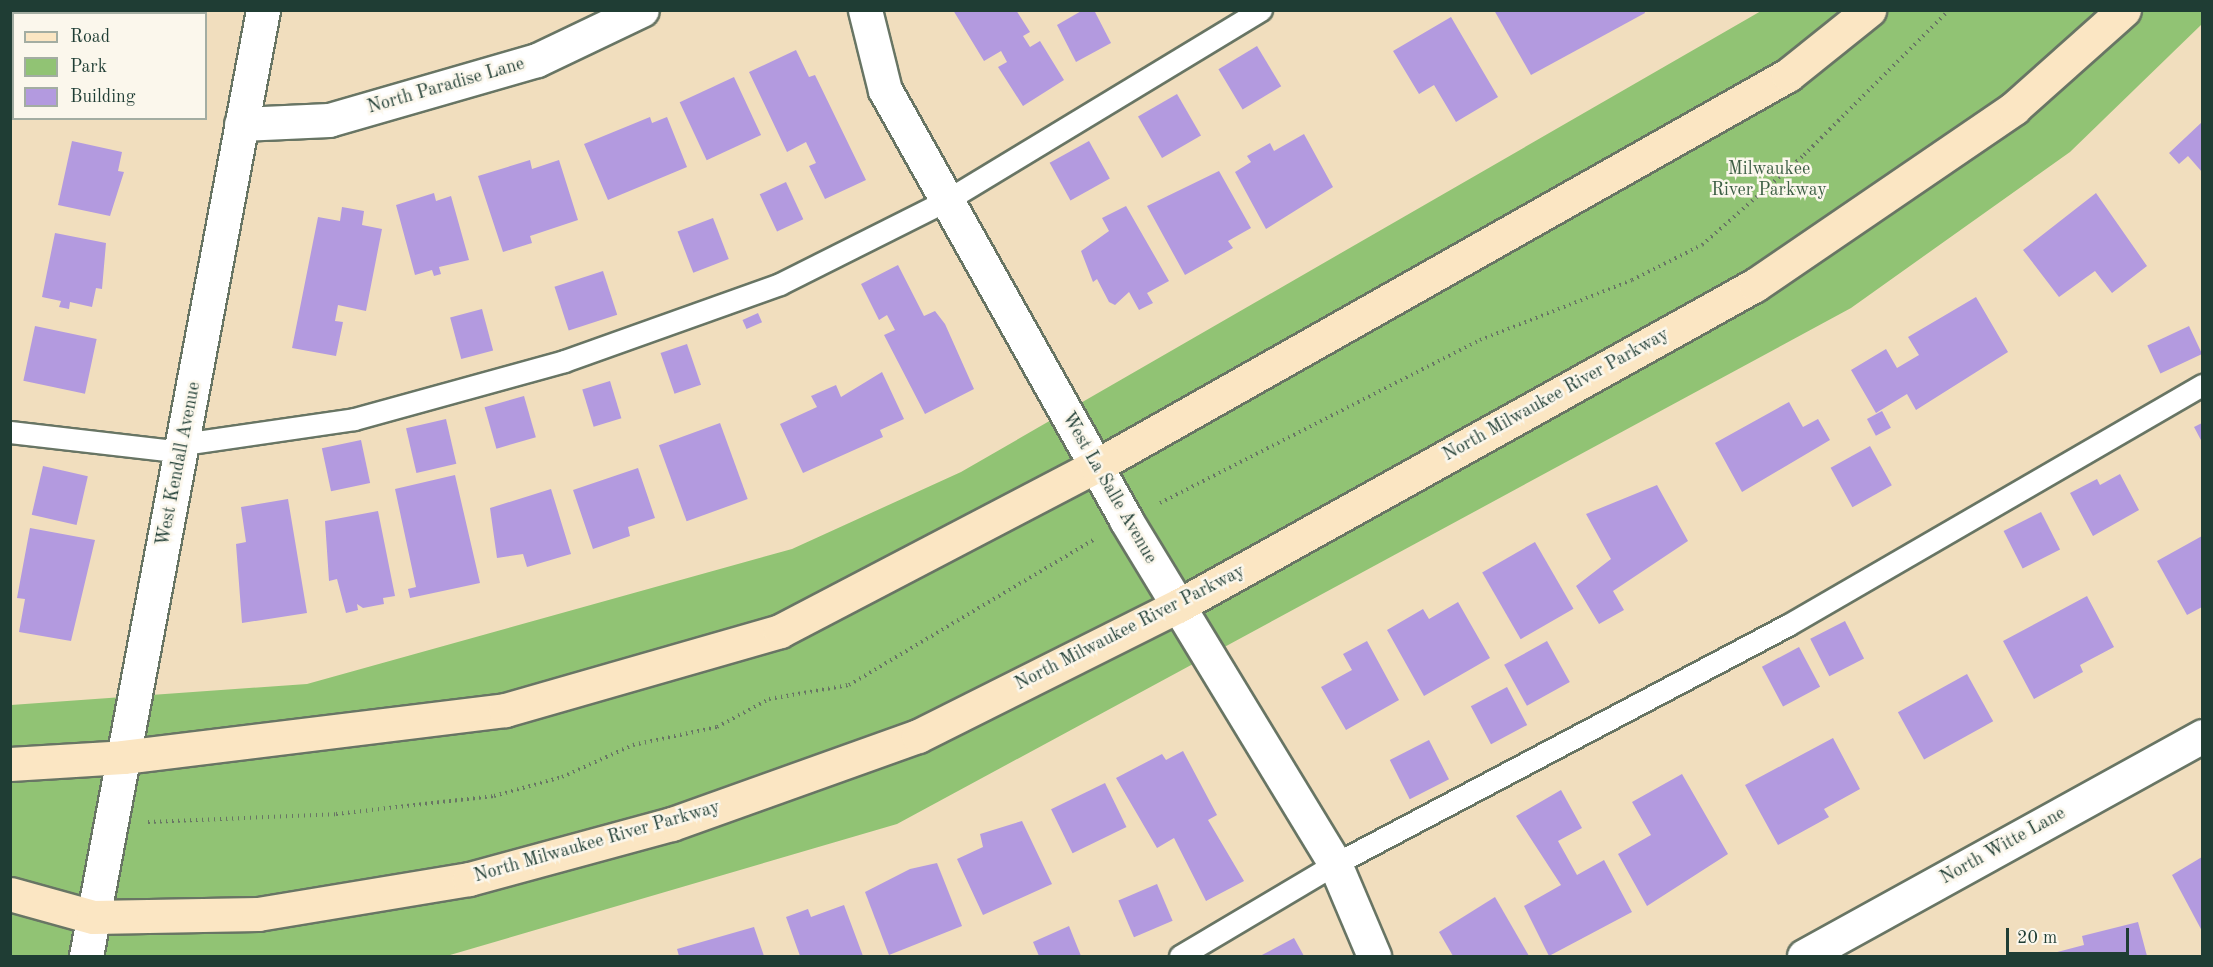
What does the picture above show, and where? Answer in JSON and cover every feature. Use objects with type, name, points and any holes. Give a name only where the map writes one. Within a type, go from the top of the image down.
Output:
[{"type":"street","name":"West Kendall Avenue","points":[[86,957],[263,10]]},
{"type":"street","name":"North Paradise Lane","points":[[241,124],[329,120],[537,60],[642,10]]},
{"type":"street","name":"West La Salle Avenue","points":[[865,10],[885,90],[1096,466],[1335,864],[1374,957]]},
{"type":"street","points":[[10,764],[123,757],[506,710],[780,631],[1096,466],[1788,75],[1869,10]]},
{"type":"street","name":"North Milwaukee River Parkway","points":[[10,894],[93,917],[258,914],[469,879],[672,824],[918,736],[1178,606],[1755,285],[2014,108],[2124,10]]},
{"type":"street","name":"North Witte Lane","points":[[1804,957],[2202,736]]},
{"type":"lane","points":[[10,432],[182,448],[354,419],[564,361],[780,284],[947,200],[1262,10]]},
{"type":"lane","points":[[1180,957],[1335,864],[1788,624],[2202,385]]},
{"type":"green space","name":"Milwaukee River Parkway","points":[[1761,11],[2202,11],[2202,24],[2070,152],[1851,308],[897,824],[450,955],[11,956],[11,705],[307,684],[792,549],[961,472]]},
{"type":"building","points":[[18,10],[68,10],[42,12],[18,12]]},
{"type":"building","points":[[953,10],[1016,10],[1030,32],[1023,36],[1030,47],[1040,41],[1064,80],[1023,106],[998,67],[1007,62],[1001,51],[984,61]]},
{"type":"building","points":[[1083,10],[1094,10],[1111,43],[1076,62],[1057,25]]},
{"type":"building","points":[[1494,10],[1644,10],[1645,13],[1531,75]]},
{"type":"building","points":[[1451,17],[1498,97],[1456,122],[1434,85],[1419,94],[1393,51]]},
{"type":"building","points":[[1257,46],[1281,86],[1243,109],[1218,69]]},
{"type":"building","points":[[796,50],[809,77],[815,75],[866,180],[825,199],[809,166],[816,163],[806,142],[787,152],[749,72]]},
{"type":"building","points":[[734,77],[761,135],[707,160],[680,102]]},
{"type":"building","points":[[1177,94],[1201,136],[1162,158],[1138,116]]},
{"type":"building","points":[[650,117],[652,123],[667,117],[687,167],[608,200],[584,144]]},
{"type":"building","points":[[2202,122],[2202,172],[2188,156],[2179,164],[2169,153]]},
{"type":"building","points":[[1304,134],[1333,187],[1266,229],[1235,172],[1251,162],[1247,156],[1270,143],[1274,151]]},
{"type":"building","points":[[72,141],[122,152],[118,171],[124,172],[110,216],[58,205]]},
{"type":"building","points":[[1089,141],[1110,179],[1070,200],[1050,163]]},
{"type":"building","points":[[530,160],[532,169],[559,160],[578,220],[530,236],[532,243],[503,252],[478,176]]},
{"type":"building","points":[[1219,171],[1251,228],[1228,241],[1233,248],[1185,275],[1147,206]]},
{"type":"building","points":[[786,182],[803,219],[777,231],[760,194]]},
{"type":"building","points":[[434,193],[436,201],[451,196],[469,260],[439,267],[441,274],[434,276],[432,270],[415,275],[396,205]]},
{"type":"building","points":[[2096,193],[2147,266],[2112,293],[2095,271],[2059,297],[2023,250]]},
{"type":"building","points":[[1126,206],[1169,281],[1147,293],[1153,303],[1139,310],[1129,292],[1115,305],[1109,302],[1097,279],[1093,282],[1081,251],[1109,231],[1102,218]]},
{"type":"building","points":[[342,207],[364,211],[362,225],[382,229],[366,311],[338,305],[335,321],[343,322],[336,356],[292,348],[318,217],[340,221]]},
{"type":"building","points":[[713,218],[729,259],[693,273],[678,232]]},
{"type":"building","points":[[55,233],[106,243],[102,289],[96,288],[92,307],[70,302],[69,309],[59,307],[61,301],[42,297]]},
{"type":"building","points":[[898,265],[924,316],[935,311],[945,324],[974,389],[925,414],[884,335],[895,330],[887,315],[879,320],[861,284]]},
{"type":"building","points":[[603,271],[617,315],[569,331],[554,287]]},
{"type":"building","points":[[1976,297],[2008,352],[1916,410],[1907,394],[1876,413],[1851,370],[1886,349],[1897,368],[1919,355],[1908,337]]},
{"type":"building","points":[[482,309],[493,351],[461,359],[450,318]]},
{"type":"building","points":[[758,313],[762,322],[747,329],[742,320]]},
{"type":"building","points":[[35,326],[97,339],[85,394],[23,381]]},
{"type":"building","points":[[2189,326],[2202,354],[2160,374],[2147,345]]},
{"type":"building","points":[[687,344],[701,385],[675,394],[661,353]]},
{"type":"building","points":[[882,372],[904,419],[880,430],[883,437],[803,473],[780,424],[817,407],[811,396],[836,385],[841,397]]},
{"type":"building","points":[[610,381],[621,418],[594,427],[582,389]]},
{"type":"building","points":[[524,396],[536,437],[496,449],[485,407]]},
{"type":"building","points":[[1789,402],[1803,427],[1818,419],[1830,440],[1742,492],[1715,443]]},
{"type":"building","points":[[1882,411],[1891,428],[1876,436],[1867,419]]},
{"type":"building","points":[[446,419],[456,464],[416,473],[406,428]]},
{"type":"building","points":[[720,423],[748,499],[687,521],[659,445]]},
{"type":"building","points":[[2202,423],[2202,442],[2194,427]]},
{"type":"building","points":[[361,440],[370,483],[331,491],[322,448]]},
{"type":"building","points":[[1870,446],[1892,485],[1852,507],[1831,468]]},
{"type":"building","points":[[43,466],[88,476],[77,525],[32,515]]},
{"type":"building","points":[[638,468],[655,518],[628,527],[630,536],[593,549],[573,490]]},
{"type":"building","points":[[2120,474],[2139,510],[2093,536],[2070,493],[2097,479],[2100,485]]},
{"type":"building","points":[[455,475],[480,583],[410,598],[408,589],[416,587],[395,489]]},
{"type":"building","points":[[1657,485],[1688,541],[1613,591],[1624,610],[1599,624],[1576,586],[1611,559],[1586,514]]},
{"type":"building","points":[[551,489],[571,554],[527,567],[523,554],[497,558],[490,508]]},
{"type":"building","points":[[288,499],[307,613],[242,623],[236,544],[246,542],[241,507]]},
{"type":"building","points":[[378,511],[395,596],[383,598],[384,604],[363,608],[357,604],[358,610],[346,613],[337,579],[329,581],[325,521]]},
{"type":"building","points":[[2041,512],[2060,549],[2023,568],[2004,531]]},
{"type":"building","points":[[30,528],[95,540],[71,641],[19,632],[25,599],[17,598]]},
{"type":"building","points":[[2202,536],[2202,607],[2187,615],[2157,561]]},
{"type":"building","points":[[1535,542],[1574,609],[1521,639],[1482,572]]},
{"type":"building","points":[[2087,596],[2114,647],[2080,665],[2083,672],[2034,699],[2003,641]]},
{"type":"building","points":[[1458,602],[1490,658],[1424,696],[1387,630],[1423,609],[1429,619]]},
{"type":"building","points":[[1845,621],[1864,658],[1829,676],[1810,639]]},
{"type":"building","points":[[1367,641],[1399,700],[1346,730],[1321,687],[1352,670],[1343,654]]},
{"type":"building","points":[[1547,641],[1570,682],[1527,706],[1504,665]]},
{"type":"building","points":[[1799,647],[1820,687],[1783,706],[1762,667]]},
{"type":"building","points":[[1967,674],[1993,721],[1924,760],[1898,712]]},
{"type":"building","points":[[1507,687],[1527,725],[1491,744],[1471,706]]},
{"type":"building","points":[[1833,738],[1860,789],[1824,809],[1829,817],[1778,845],[1745,785]]},
{"type":"building","points":[[1429,740],[1449,779],[1410,799],[1390,760]]},
{"type":"building","points":[[1183,751],[1217,815],[1208,820],[1244,881],[1206,901],[1174,838],[1157,848],[1116,778],[1162,754],[1166,760]]},
{"type":"building","points":[[1682,774],[1728,854],[1647,906],[1618,854],[1651,835],[1632,802]]},
{"type":"building","points":[[1105,783],[1126,827],[1073,853],[1051,809]]},
{"type":"building","points":[[1561,790],[1582,828],[1558,841],[1577,875],[1604,860],[1632,912],[1549,956],[1524,906],[1561,885],[1516,816]]},
{"type":"building","points":[[1022,821],[1052,884],[983,915],[957,859],[983,847],[980,834]]},
{"type":"building","points":[[2202,857],[2202,931],[2172,875]]},
{"type":"building","points":[[937,863],[962,926],[889,955],[865,892],[910,869]]},
{"type":"building","points":[[1157,884],[1173,921],[1134,937],[1118,900]]},
{"type":"building","points":[[1495,897],[1529,956],[1453,956],[1439,932]]},
{"type":"building","points":[[844,905],[863,956],[800,956],[786,917],[808,909],[811,917]]},
{"type":"building","points":[[2138,922],[2147,956],[2042,956],[2084,945],[2082,936]]},
{"type":"building","points":[[1069,926],[1081,956],[1039,956],[1033,942]]},
{"type":"building","points":[[754,927],[764,956],[679,956],[677,949]]},
{"type":"building","points":[[1294,938],[1304,956],[1260,956]]}]
